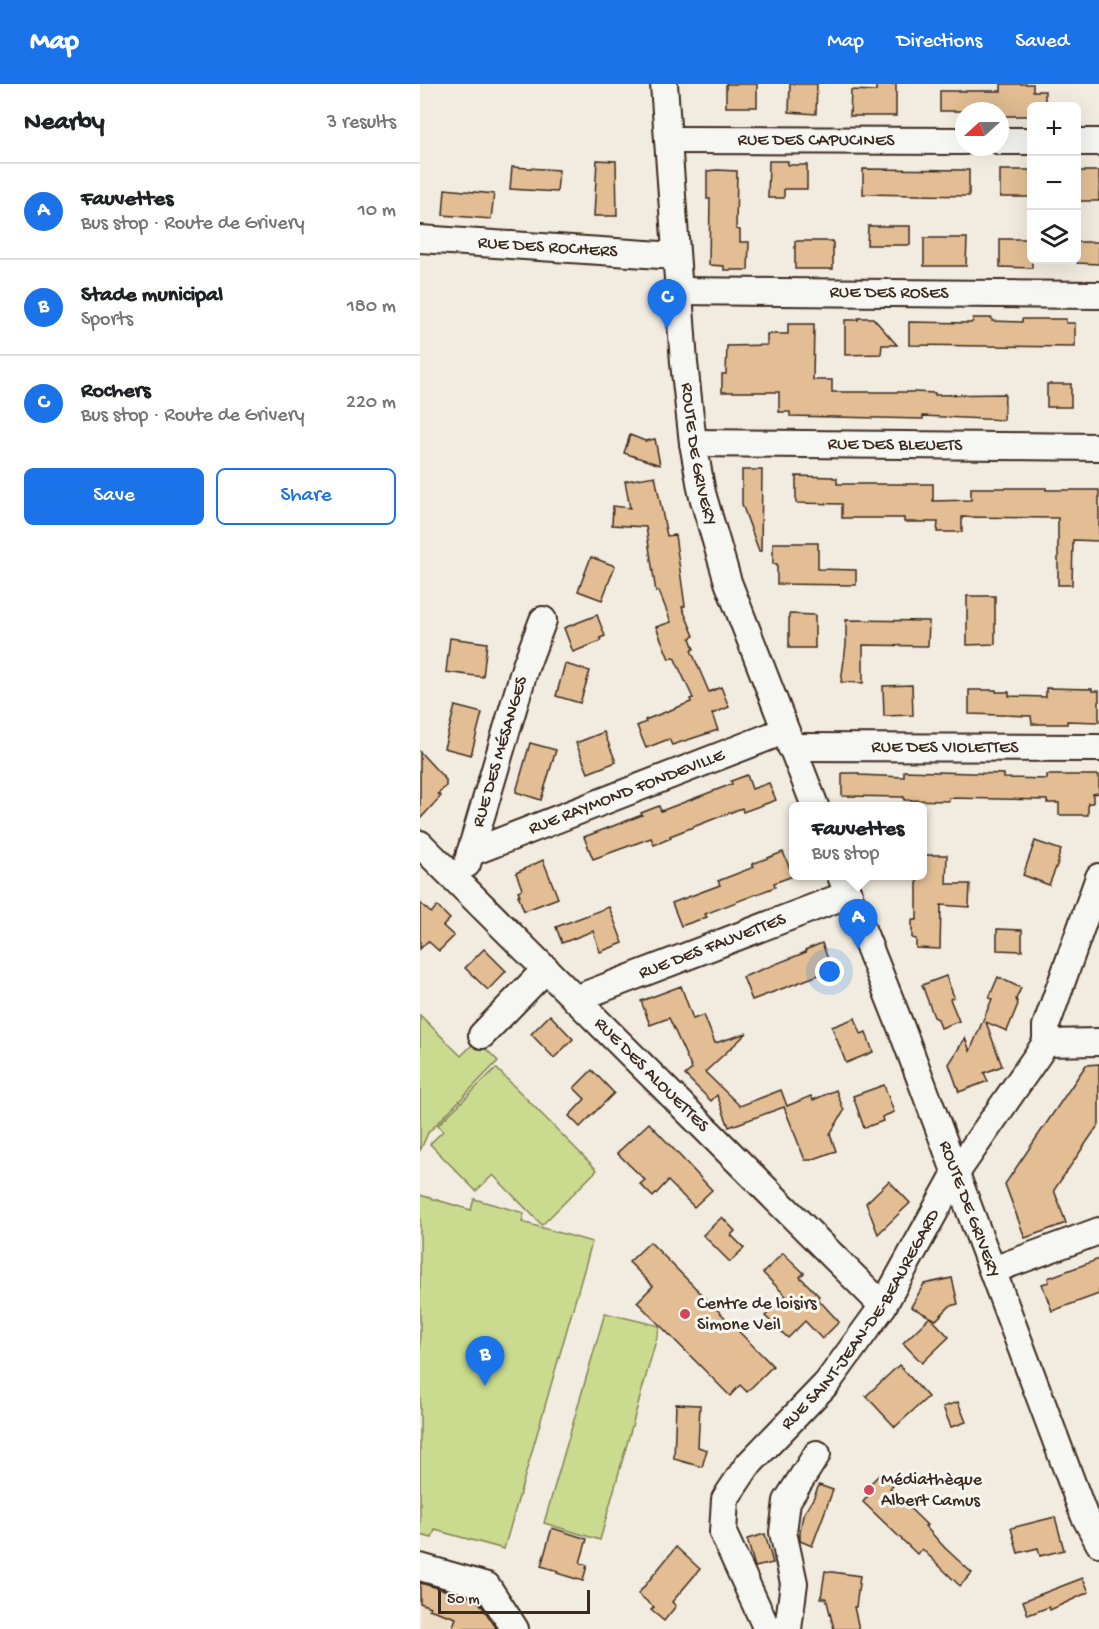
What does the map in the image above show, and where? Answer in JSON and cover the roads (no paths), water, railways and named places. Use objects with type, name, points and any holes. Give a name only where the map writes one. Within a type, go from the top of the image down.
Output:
[{"type":"street","name":"ROUTE DE GRIVERY","points":[[663,84],[684,363],[693,443],[702,493],[725,573],[813,802]]},
{"type":"street","name":"RUE DES CAPUCINES","points":[[668,140],[955,141]]},
{"type":"street","points":[[1009,141],[1027,141]]},
{"type":"street","points":[[1081,142],[1099,142]]},
{"type":"street","name":"RUE DES ROCHERS","points":[[420,240],[676,256]]},
{"type":"street","name":"RUE DES ROSES","points":[[679,291],[1099,295]]},
{"type":"street","name":"RUE DES BLEUETS","points":[[693,443],[1099,447]]},
{"type":"street","name":"RUE DES MÉSANGES","points":[[460,885],[525,668],[543,620]]},
{"type":"street","name":"RUE DES VIOLETTES","points":[[788,739],[1099,748]]},
{"type":"street","name":"RUE RAYMOND FONDEVILLE","points":[[470,853],[788,739]]},
{"type":"street","name":"RUE DES ALOUETTES","points":[[420,843],[883,1306]]},
{"type":"street","name":"RUE SAINT-JEAN-DE-BEAUREGARD","points":[[767,1629],[723,1533],[725,1499],[747,1466],[827,1383],[883,1306],[956,1173],[1046,1043],[1046,1026],[1099,877]]},
{"type":"street","name":"ROUTE DE GRIVERY","points":[[845,885],[993,1270],[1084,1515],[1099,1543]]},
{"type":"street","name":"RUE DES FAUVETTES","points":[[575,999],[845,885]]},
{"type":"street","points":[[482,1035],[546,969]]},
{"type":"street","points":[[1046,1043],[1099,1042]]},
{"type":"street","points":[[993,1270],[1099,1231]]},
{"type":"street","points":[[788,1629],[794,1583],[783,1533],[787,1501],[818,1454]]},
{"type":"street","points":[[420,1567],[487,1587],[514,1629]]},
{"type":"place","name":"Rochers","points":[[667,329]]},
{"type":"place","name":"Fauvettes","points":[[858,949]]},
{"type":"place","name":"Centre de loisirs Simone Veil","points":[[685,1314]]},
{"type":"place","name":"Stade municipal","points":[[485,1386]]},
{"type":"place","name":"Médiathèque Albert Camus","points":[[869,1490]]}]
